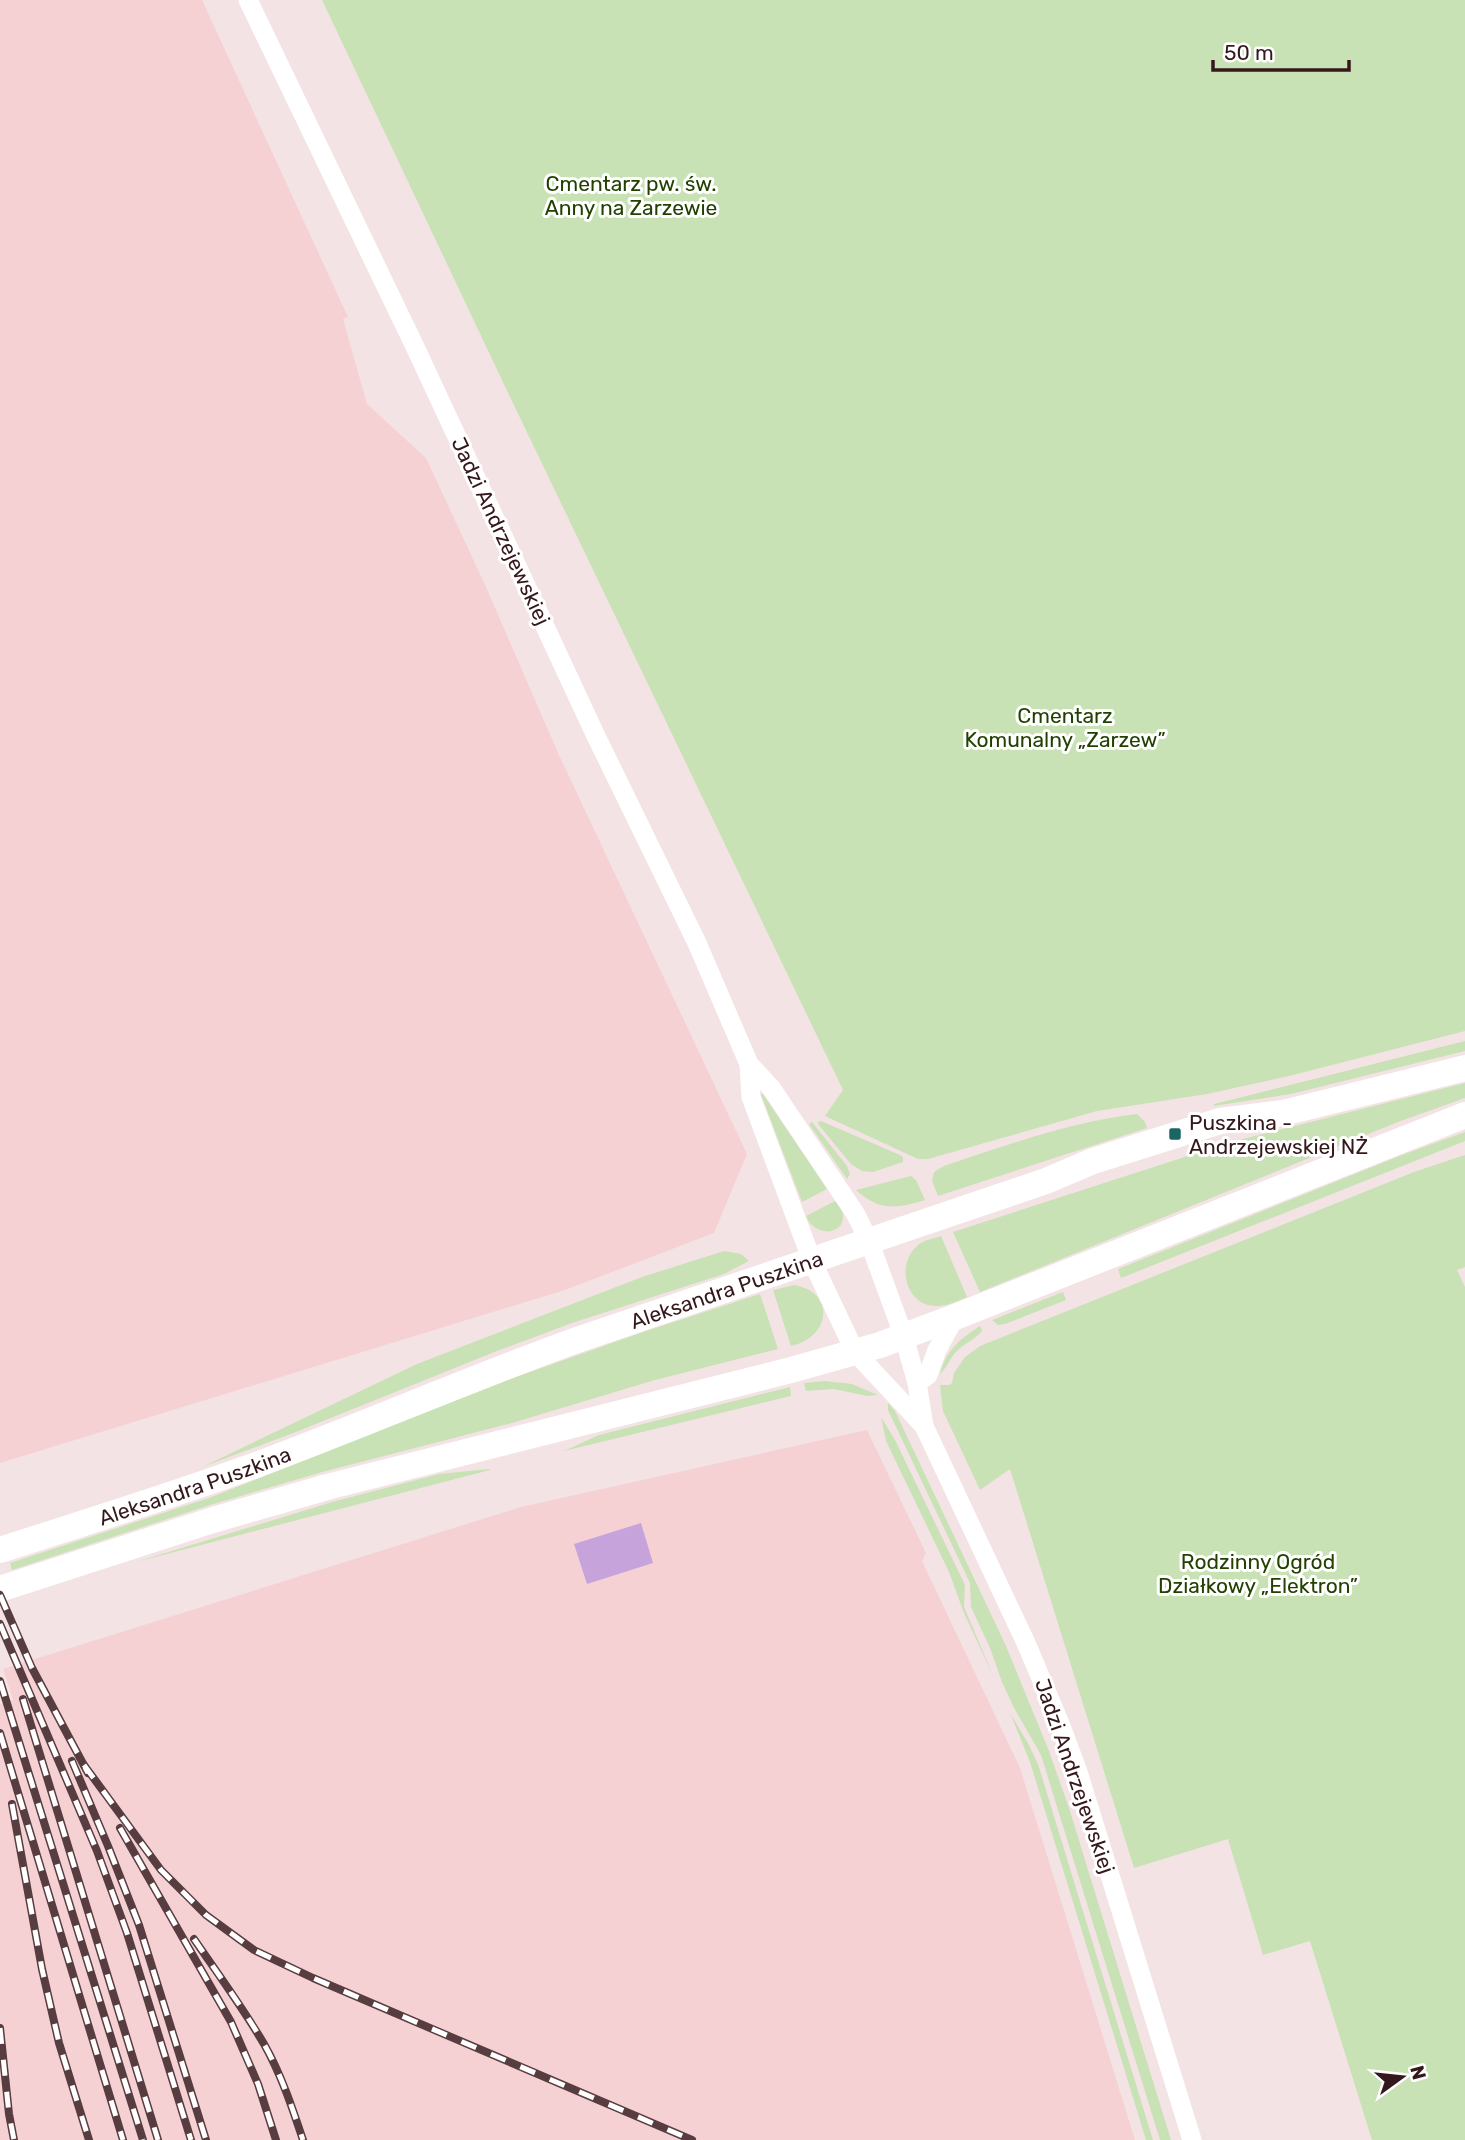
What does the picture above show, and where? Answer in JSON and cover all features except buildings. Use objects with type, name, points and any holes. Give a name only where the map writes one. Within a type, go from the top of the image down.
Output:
[{"type":"main road","name":"Aleksandra Puszkina","points":[[2,1550],[204,1484],[302,1448],[539,1353],[1046,1181],[1093,1161],[1220,1121],[1283,1113],[1465,1068]]},
{"type":"main road","name":"Aleksandra Puszkina","points":[[6,1587],[327,1487],[855,1352],[904,1337],[1465,1115]]},
{"type":"street","name":"Jadzi Andrzejewskiej","points":[[248,0],[417,351],[595,734],[697,943],[749,1064],[772,1089],[855,1213],[869,1241],[904,1337],[917,1383],[924,1426],[1002,1589],[1061,1726],[1091,1812],[1192,2140]]},
{"type":"street","name":"Jadzi Andrzejewskiej","points":[[749,1064],[751,1097],[812,1261],[855,1352],[924,1426]]},
{"type":"street","points":[[917,1383],[928,1375],[937,1350],[955,1317]]},
{"type":"shaded area","points":[[0,0],[202,0],[348,317],[343,319],[367,404],[426,458],[558,753],[747,1154],[714,1233],[565,1290],[0,1463]]},
{"type":"shaded area","points":[[867,1430],[926,1553],[922,1561],[1020,1768],[1135,2140],[0,2140],[0,1704],[13,1700],[3,1669],[521,1507]]},
{"type":"shaded area","points":[[641,1523],[653,1563],[587,1584],[574,1544]]},
{"type":"green space","points":[[322,0],[1465,0],[1465,1031],[1207,1094],[1097,1111],[928,1159],[918,1159],[825,1116],[843,1090]]},
{"type":"green space","points":[[1465,1041],[1465,1051],[1291,1094],[1214,1106],[1214,1104]]},
{"type":"green space","points":[[1465,1083],[1465,1098],[1398,1122],[980,1292],[953,1232],[1231,1142]]},
{"type":"green space","points":[[762,1093],[827,1189],[802,1202],[761,1095]]},
{"type":"green space","points":[[1137,1114],[1147,1128],[938,1196],[932,1181],[934,1172],[944,1166],[991,1150],[1063,1128]]},
{"type":"green space","points":[[821,1121],[900,1155],[903,1162],[873,1172],[862,1171],[851,1164],[818,1124]]},
{"type":"green space","points":[[812,1122],[847,1166],[850,1174],[847,1179],[809,1124]]},
{"type":"green space","points":[[1465,1132],[1465,1141],[1121,1278],[1118,1269]]},
{"type":"green space","name":"Rodzinny Ogród Działkowy „Elektron”","points":[[1465,1155],[1465,1267],[1457,1270],[1465,1287],[1465,2140],[1372,2140],[1310,1941],[1263,1955],[1228,1839],[1134,1868],[1010,1469],[980,1490],[943,1411],[940,1385],[952,1383],[954,1373],[965,1357],[980,1346],[1414,1172]]},
{"type":"green space","points":[[911,1176],[916,1180],[925,1200],[896,1206],[880,1205],[856,1190]]},
{"type":"green space","points":[[835,1201],[843,1214],[839,1227],[822,1231],[810,1223],[806,1216]]},
{"type":"green space","points":[[941,1236],[967,1297],[947,1305],[935,1306],[925,1304],[911,1292],[907,1283],[906,1264],[918,1245]]},
{"type":"green space","points":[[724,1251],[741,1254],[749,1261],[724,1274],[572,1323],[497,1351],[202,1467],[417,1364],[642,1277]]},
{"type":"green space","points":[[794,1285],[808,1289],[817,1296],[823,1315],[821,1325],[814,1334],[791,1346],[773,1290]]},
{"type":"green space","points":[[1063,1292],[1066,1300],[1005,1324],[998,1325],[992,1320]]},
{"type":"green space","points":[[760,1294],[778,1349],[655,1380],[512,1423],[326,1471],[210,1505],[12,1570],[10,1563],[209,1498],[507,1380]]},
{"type":"green space","points":[[980,1326],[982,1331],[955,1353],[940,1374],[946,1358],[955,1346]]},
{"type":"green space","points":[[825,1381],[852,1384],[878,1395],[867,1396],[834,1389],[806,1391],[804,1383]]},
{"type":"green space","points":[[790,1387],[791,1396],[564,1451],[599,1435]]},
{"type":"green space","points":[[888,1403],[895,1411],[1006,1646],[1049,1751],[1171,2140],[1160,2140],[1041,1755],[1002,1682],[971,1607],[970,1583],[888,1410]]},
{"type":"green space","points":[[881,1417],[895,1440],[965,1585],[964,1607],[995,1680],[964,1613],[949,1572],[886,1441]]},
{"type":"green space","points":[[489,1469],[136,1562],[332,1502],[439,1474]]},
{"type":"green space","points":[[1010,1713],[1038,1764],[1153,2140],[1146,2140],[1030,1762]]},
{"type":"railway","points":[[0,1595],[32,1668],[88,1773]]},
{"type":"railway","points":[[0,1624],[97,1851],[127,1933],[191,2140]]},
{"type":"railway","points":[[0,1681],[143,2140]]},
{"type":"railway","points":[[23,1699],[158,2140]]},
{"type":"railway","points":[[0,1733],[123,2140]]},
{"type":"railway","points":[[72,1761],[139,1925],[206,2140]]},
{"type":"railway","points":[[84,1765],[161,1870],[206,1915],[254,1950],[313,1978],[692,2140]]},
{"type":"railway","points":[[12,1804],[42,1969],[59,2043],[89,2140]]},
{"type":"railway","points":[[120,1828],[231,2022],[258,2084],[276,2140]]},
{"type":"railway","points":[[194,1939],[264,2044],[281,2079],[303,2140]]},
{"type":"railway","points":[[0,2028],[14,2140]]},
{"type":"place","name":"Puszkina - Andrzejewskiej NŻ","points":[[1175,1134]]},
{"type":"park label","name":"Cmentarz pw. św. Anny na Zarzewie","points":[[631,195]]},
{"type":"park label","name":"Cmentarz Komunalny „Zarzew”","points":[[1065,727]]}]
